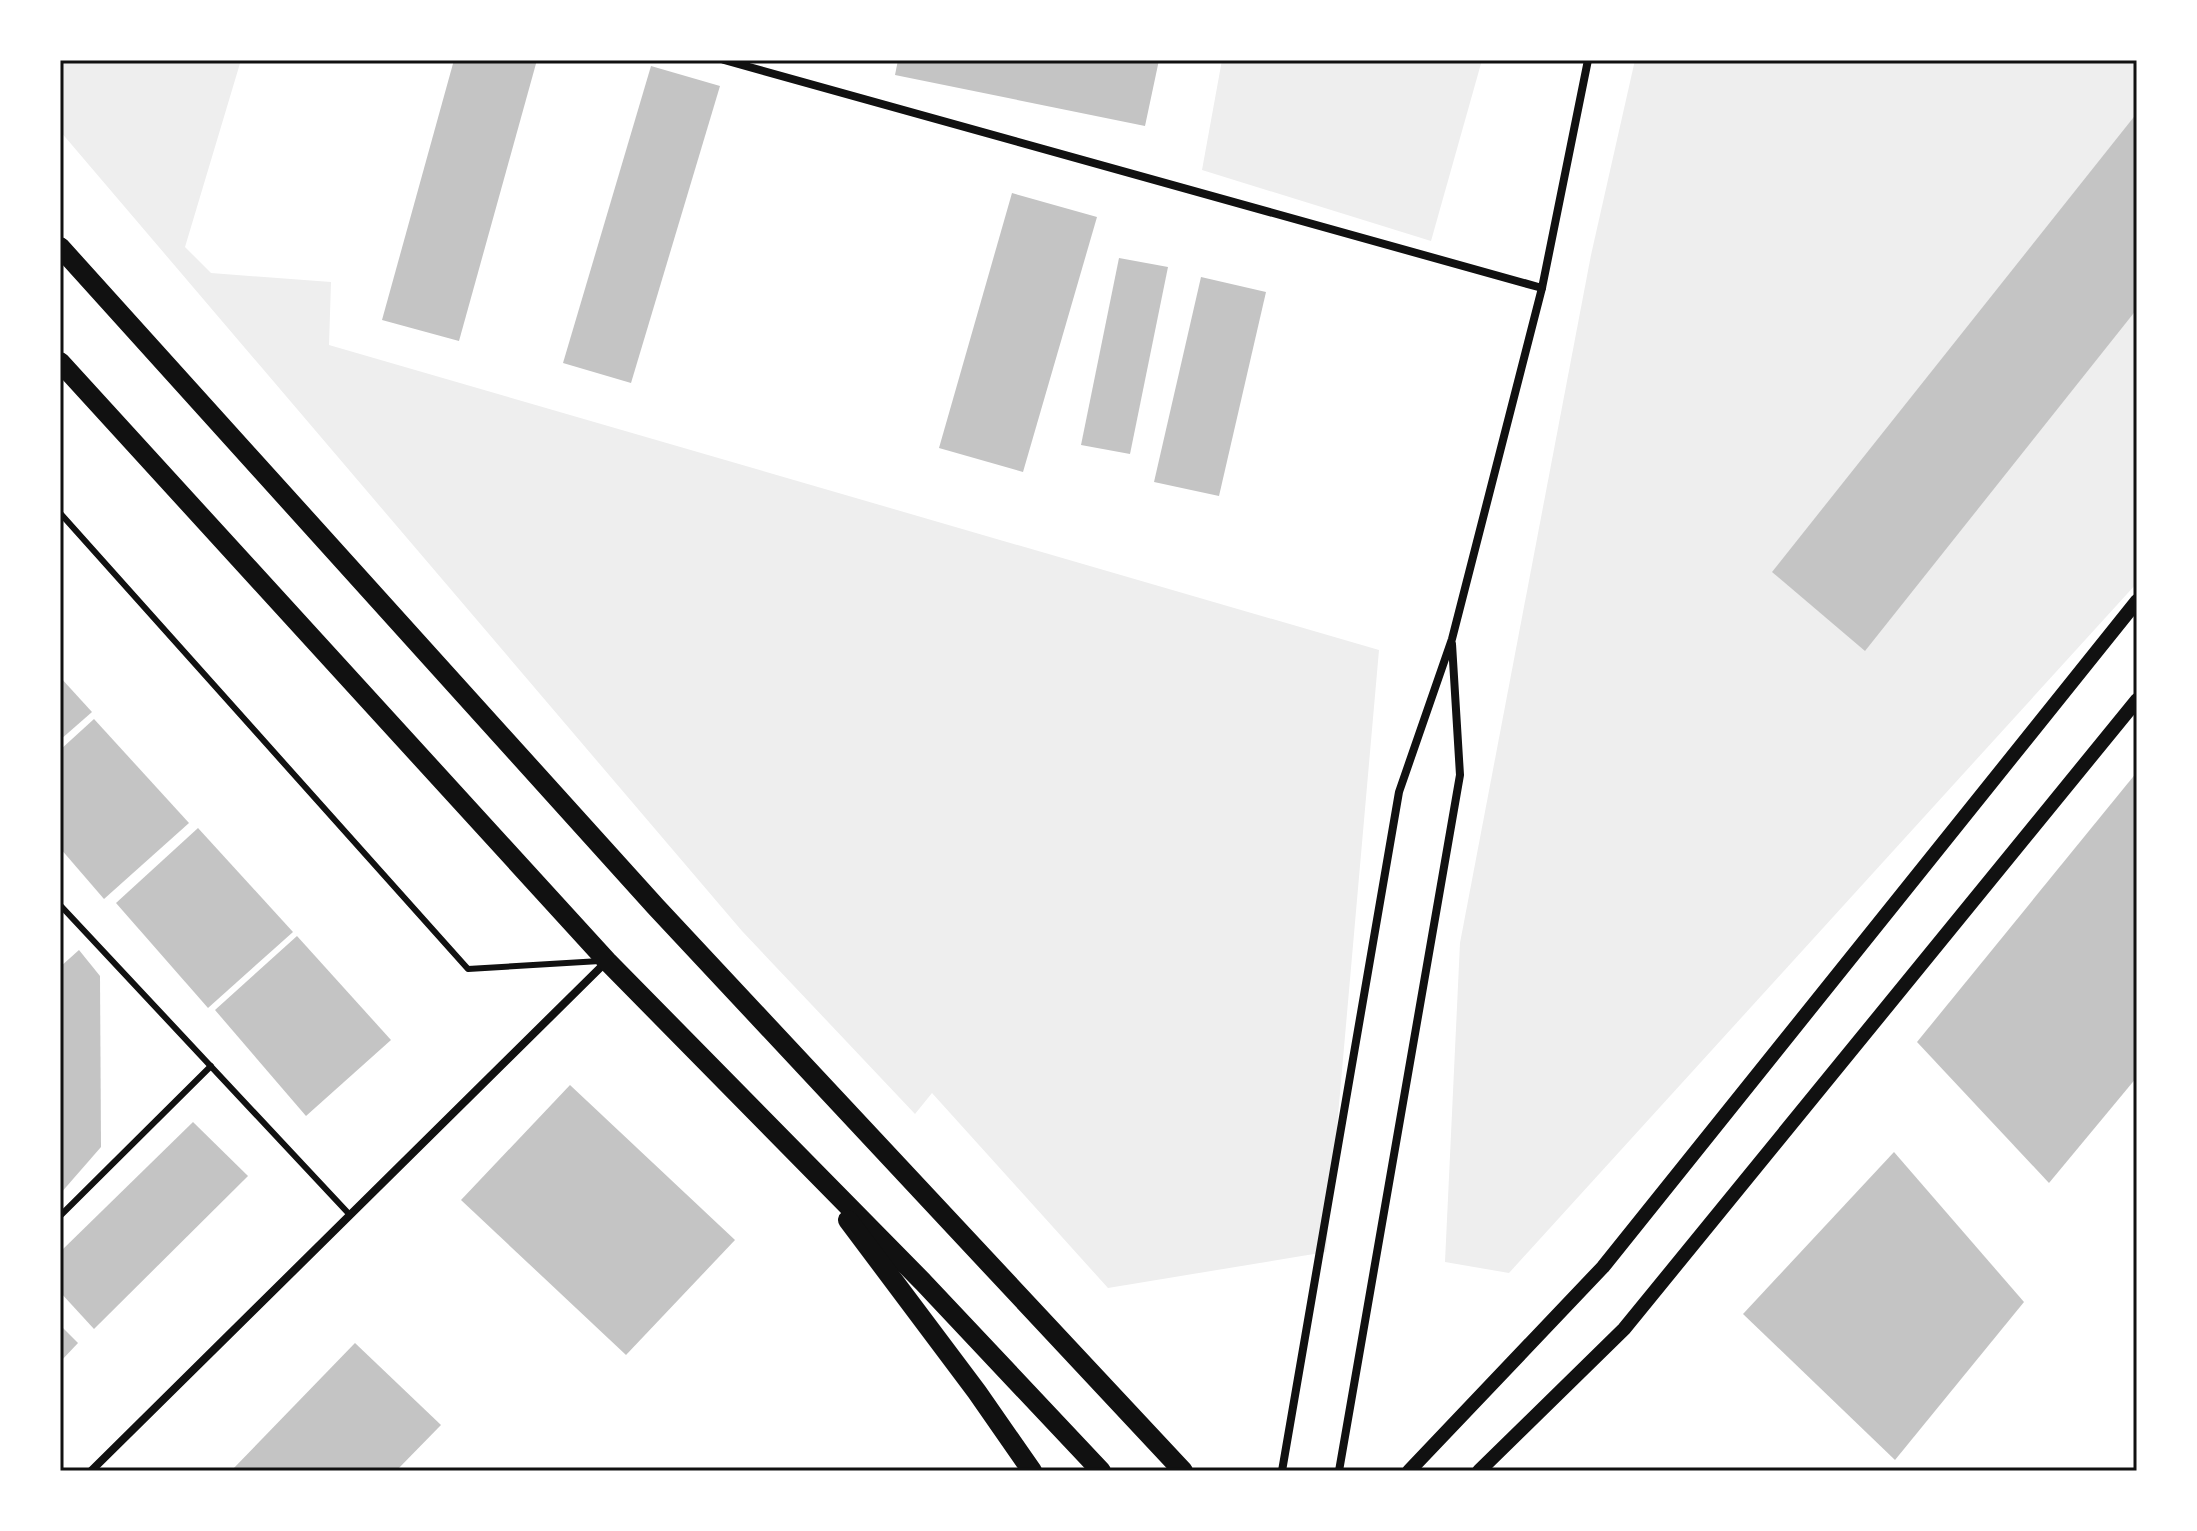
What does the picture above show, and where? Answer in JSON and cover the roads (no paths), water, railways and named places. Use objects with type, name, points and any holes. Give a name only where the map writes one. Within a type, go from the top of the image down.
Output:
[{"type":"main road","points":[[60,247],[656,907],[1183,1471]]},
{"type":"main road","points":[[60,362],[607,961],[923,1282],[1101,1471]]},
{"type":"main road","points":[[800,1156],[977,1392],[1032,1471]]},
{"type":"street","points":[[724,60],[1542,288]]},
{"type":"street","points":[[1282,1471],[1399,792],[1452,639],[1542,288],[1588,60]]},
{"type":"street","points":[[1409,1471],[1603,1267],[2137,601]]},
{"type":"street","points":[[1339,1471],[1460,775],[1452,639]]},
{"type":"street","points":[[1479,1471],[1624,1329],[2137,700]]},
{"type":"street","points":[[91,1471],[607,961]]},
{"type":"lane","points":[[60,513],[468,969],[607,961]]},
{"type":"lane","points":[[60,905],[350,1215]]},
{"type":"lane","points":[[60,1216],[211,1066]]}]
